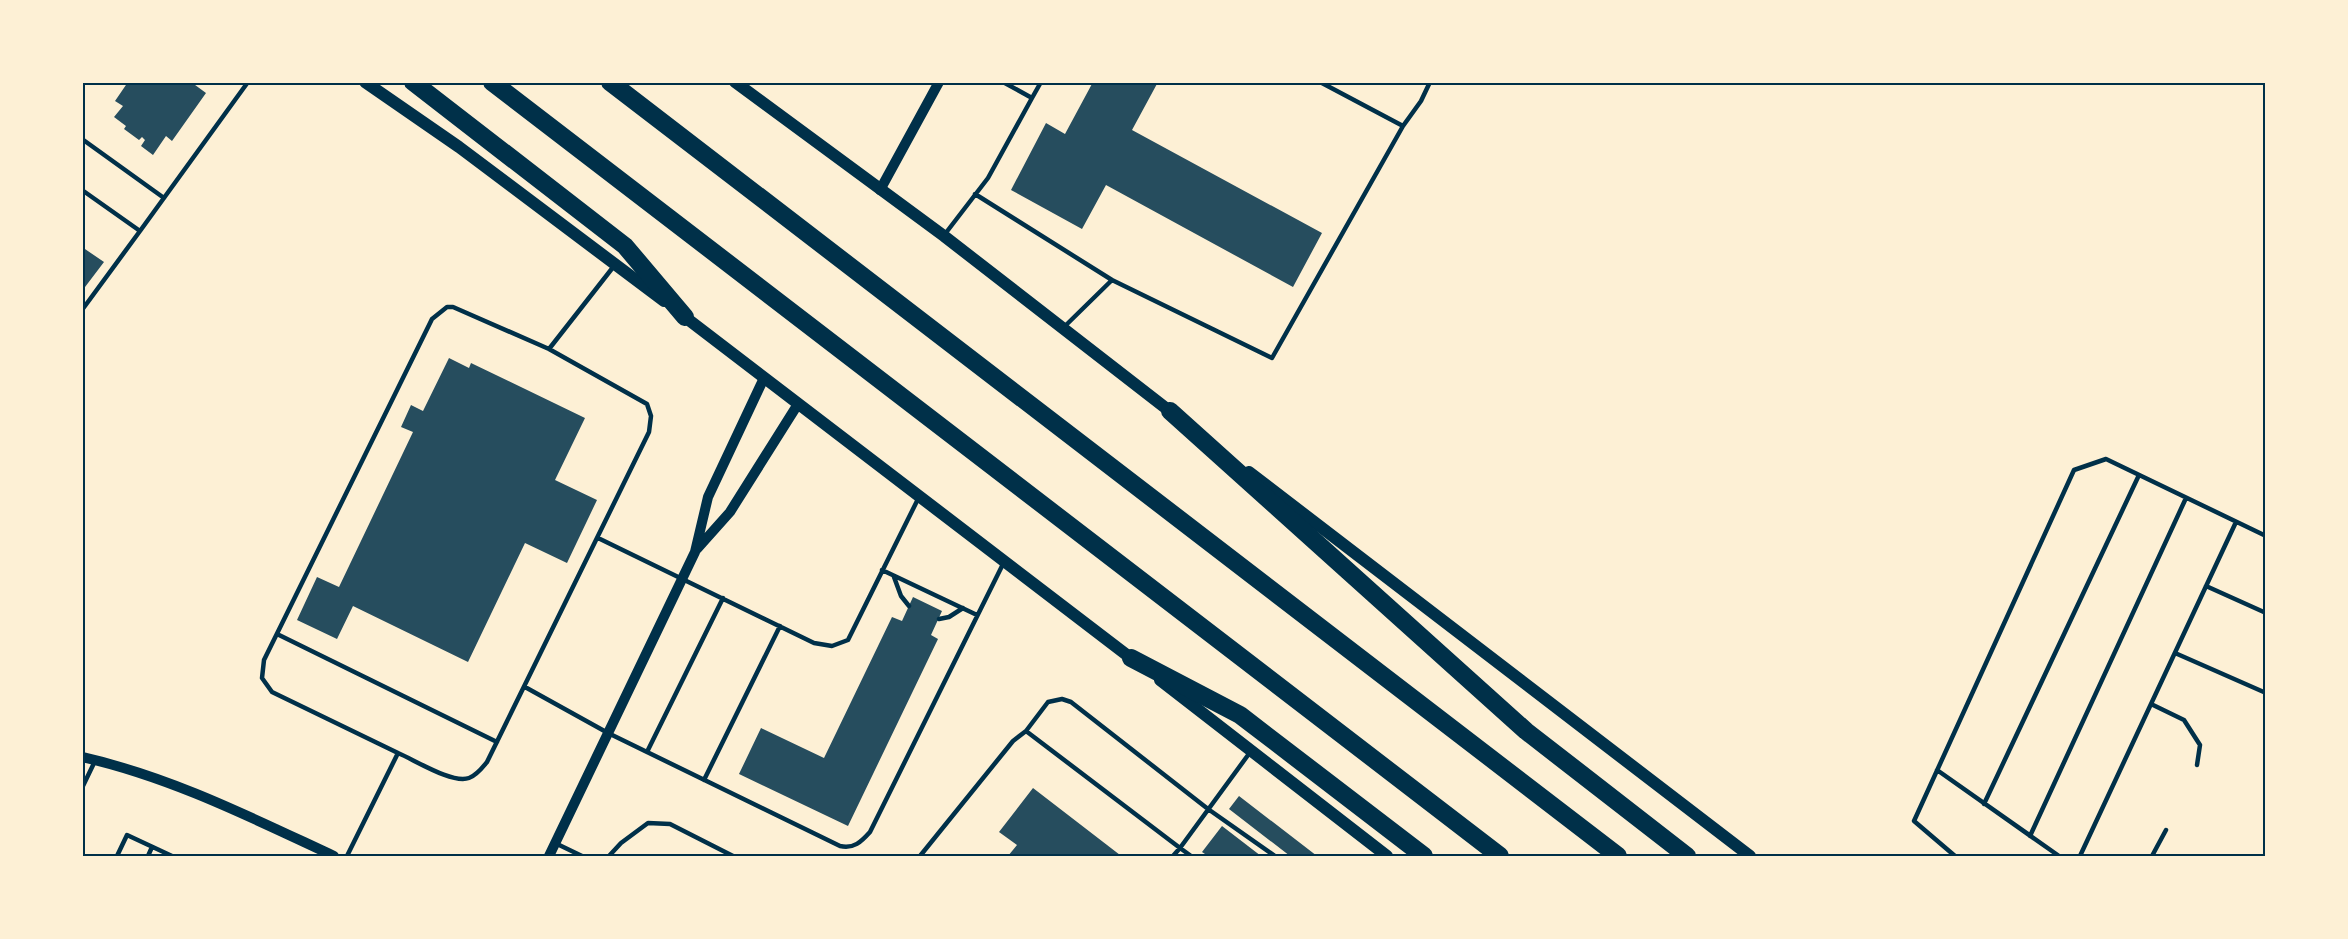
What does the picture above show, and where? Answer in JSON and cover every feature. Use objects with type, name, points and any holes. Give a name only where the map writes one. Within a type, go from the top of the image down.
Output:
[{"type":"highway","points":[[412,82],[625,246],[685,317]]},
{"type":"highway","points":[[492,82],[1500,856]]},
{"type":"highway","points":[[610,82],[1618,856]]},
{"type":"highway","points":[[1170,411],[1526,731],[1687,856]]},
{"type":"highway","points":[[1131,658],[1240,715],[1424,856]]},
{"type":"main road","points":[[365,82],[459,147],[616,264],[1387,856]]},
{"type":"main road","points":[[735,82],[944,236],[1750,856]]},
{"type":"street","points":[[880,190],[939,82]]},
{"type":"street","points":[[549,856],[695,552],[708,497],[764,378]]},
{"type":"street","points":[[695,552],[730,512],[798,404]]},
{"type":"street","points":[[82,757],[218,801],[334,856]]},
{"type":"lane","points":[[82,310],[248,82]]},
{"type":"lane","points":[[1003,82],[1032,98]]},
{"type":"lane","points":[[944,236],[988,178],[1041,82]]},
{"type":"lane","points":[[1320,82],[1402,126]]},
{"type":"lane","points":[[975,195],[1112,280],[1272,358],[1402,126],[1421,101],[1430,82]]},
{"type":"lane","points":[[82,139],[164,198]]},
{"type":"lane","points":[[82,190],[140,231]]},
{"type":"lane","points":[[549,349],[616,264]]},
{"type":"lane","points":[[1062,329],[1112,280]]},
{"type":"lane","points":[[453,307],[549,349],[634,394],[647,404],[651,416],[649,432],[525,687],[497,742],[478,773],[468,779],[452,778],[272,692],[262,678],[262,669],[277,634],[428,327],[438,312],[453,307]]},
{"type":"lane","points":[[1955,856],[1914,821],[2074,470],[2106,459],[2265,536]]},
{"type":"lane","points":[[1984,804],[2139,475]]},
{"type":"lane","points":[[598,538],[683,577],[814,643],[832,646],[848,640],[919,497]]},
{"type":"lane","points":[[2030,836],[2186,498]]},
{"type":"lane","points":[[2080,856],[2236,522]]},
{"type":"lane","points":[[525,687],[608,733],[848,848],[861,843],[870,832],[1004,562]]},
{"type":"lane","points":[[882,570],[978,615]]},
{"type":"lane","points":[[894,576],[901,596],[909,606]]},
{"type":"lane","points":[[2206,585],[2265,614]]},
{"type":"lane","points":[[647,752],[723,597]]},
{"type":"lane","points":[[939,619],[949,617],[963,608]]},
{"type":"lane","points":[[704,780],[780,626]]},
{"type":"lane","points":[[277,634],[497,742]]},
{"type":"lane","points":[[2175,653],[2265,693]]},
{"type":"lane","points":[[920,856],[1013,741],[1026,731],[1048,702],[1062,699],[1071,702],[1208,809],[1275,856]]},
{"type":"lane","points":[[2151,704],[2184,720],[2200,745],[2197,765]]},
{"type":"lane","points":[[1026,731],[1191,856]]},
{"type":"lane","points":[[1173,856],[1251,751]]},
{"type":"lane","points":[[347,856],[398,753]]},
{"type":"lane","points":[[82,788],[96,760]]},
{"type":"lane","points":[[1937,770],[2059,856]]},
{"type":"lane","points":[[609,856],[621,843],[648,823],[670,824],[733,856]]},
{"type":"lane","points":[[2152,856],[2166,830]]},
{"type":"lane","points":[[117,856],[127,836],[170,856]]},
{"type":"lane","points":[[555,843],[582,856]]},
{"type":"lane","points":[[148,856],[152,847]]},
{"type":"building","points":[[128,82],[191,82],[206,93],[172,141],[166,136],[153,155],[141,146],[145,140],[142,137],[139,140],[124,129],[126,126],[114,117],[123,106],[115,101]]},
{"type":"building","points":[[1093,82],[1158,82],[1132,130],[1322,233],[1293,287],[1106,185],[1082,229],[1011,190],[1046,123],[1065,134]]},
{"type":"building","points":[[82,247],[104,262],[82,291]]},
{"type":"building","points":[[449,358],[469,368],[471,363],[585,418],[555,480],[597,500],[567,563],[525,543],[468,662],[353,606],[337,639],[297,620],[317,577],[339,587],[413,432],[401,427],[411,405],[423,411]]},
{"type":"building","points":[[913,597],[942,611],[931,635],[938,639],[848,826],[739,774],[761,728],[824,758],[892,617],[902,621]]},
{"type":"building","points":[[1033,788],[1120,855],[1008,856],[1017,845],[999,832]]},
{"type":"building","points":[[1239,796],[1317,856],[1290,856],[1229,809]]},
{"type":"building","points":[[1222,826],[1261,856],[1208,856],[1202,852]]}]
